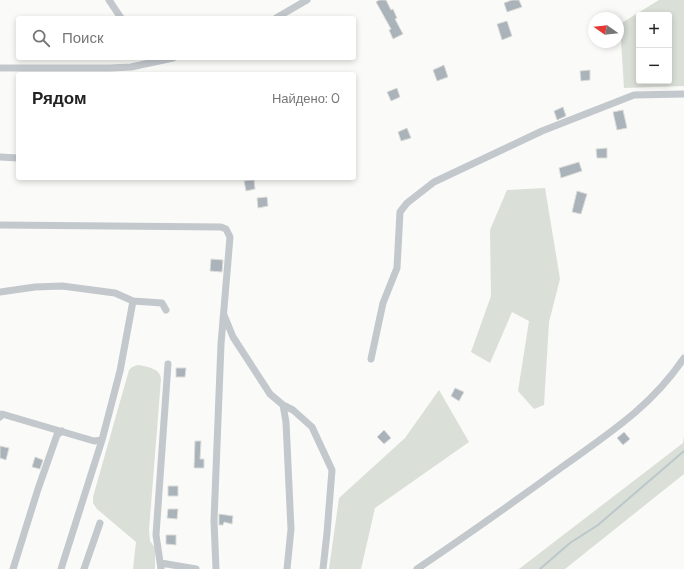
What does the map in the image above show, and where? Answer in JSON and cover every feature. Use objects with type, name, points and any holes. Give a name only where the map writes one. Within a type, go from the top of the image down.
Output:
[{"type":"street","points":[[109,0],[120,16]]},
{"type":"street","points":[[279,16],[307,0]]},
{"type":"street","points":[[0,68],[110,68],[146,60]]},
{"type":"street","points":[[371,359],[382,303],[397,268],[400,212],[420,191],[434,182],[542,131],[634,95],[684,94]]},
{"type":"street","points":[[0,157],[16,158]]},
{"type":"street","points":[[0,225],[221,227],[226,229],[230,237],[221,344],[214,521],[216,569]]},
{"type":"street","points":[[0,292],[35,287],[62,286],[115,293],[133,301],[162,302],[166,310]]},
{"type":"street","points":[[61,569],[102,440],[120,371],[133,301]]},
{"type":"street","points":[[224,314],[233,336],[270,394],[283,406],[293,410],[312,427],[332,470],[328,533],[322,569]]},
{"type":"street","points":[[417,569],[484,524],[636,413],[672,377],[684,358]]},
{"type":"street","points":[[168,364],[156,535],[161,566],[196,569]]},
{"type":"street","points":[[283,406],[286,422],[290,529],[287,569]]},
{"type":"street","points":[[0,417],[2,414],[94,441],[102,440]]},
{"type":"street","points":[[13,569],[38,489],[57,435],[62,431]]},
{"type":"street","points":[[84,569],[100,524]]},
{"type":"shaded area","points":[[659,0],[684,0],[684,86],[624,88],[622,48],[624,48],[624,22],[636,14],[636,84],[672,84],[672,12],[640,12]]},
{"type":"shaded area","points":[[545,188],[560,279],[549,322],[544,405],[534,409],[518,391],[529,321],[512,312],[490,363],[471,352],[491,296],[490,230],[507,190]]},
{"type":"shaded area","points":[[138,365],[156,370],[161,379],[149,530],[150,541],[155,548],[155,569],[133,569],[136,542],[97,509],[93,503],[93,497],[129,370]]},
{"type":"shaded area","points":[[439,390],[469,442],[375,508],[361,569],[329,569],[339,498],[405,438]]},
{"type":"shaded area","points":[[684,436],[684,474],[565,569],[519,569],[683,443]]},
{"type":"building","points":[[379,0],[386,0],[391,10],[393,9],[397,18],[395,19],[403,34],[393,39],[389,30],[391,29],[376,2]]},
{"type":"building","points":[[512,0],[519,0],[522,7],[507,12],[504,3]]},
{"type":"building","points":[[507,21],[512,36],[502,40],[497,24]]},
{"type":"building","points":[[444,65],[448,77],[437,81],[433,70]]},
{"type":"building","points":[[590,70],[590,80],[581,81],[580,71]]},
{"type":"building","points":[[397,88],[400,97],[391,101],[387,92]]},
{"type":"building","points":[[563,107],[566,116],[557,120],[554,111]]},
{"type":"building","points":[[623,110],[627,128],[617,130],[613,112]]},
{"type":"building","points":[[407,128],[411,138],[401,141],[398,132]]},
{"type":"building","points":[[607,148],[607,158],[597,158],[596,149]]},
{"type":"building","points":[[579,162],[582,171],[561,178],[559,168]]},
{"type":"building","points":[[254,180],[255,189],[246,191],[244,181]]},
{"type":"building","points":[[577,191],[587,194],[581,214],[572,212]]},
{"type":"building","points":[[267,197],[268,206],[258,208],[257,198]]},
{"type":"building","points":[[211,259],[223,260],[222,272],[210,271]]},
{"type":"building","points":[[176,368],[186,368],[185,377],[176,377]]},
{"type":"building","points":[[455,388],[464,392],[459,401],[451,396]]},
{"type":"building","points":[[384,430],[391,438],[384,444],[377,437]]},
{"type":"building","points":[[624,432],[630,439],[623,445],[617,438]]},
{"type":"building","points":[[195,441],[201,441],[200,459],[204,459],[204,468],[194,468]]},
{"type":"building","points":[[0,446],[9,448],[6,460],[0,458]]},
{"type":"building","points":[[35,457],[43,460],[40,469],[32,467]]},
{"type":"building","points":[[168,486],[178,486],[178,496],[168,496]]},
{"type":"building","points":[[168,509],[178,509],[177,519],[167,518]]},
{"type":"building","points":[[219,514],[233,516],[232,524],[224,522],[223,525],[219,525]]},
{"type":"building","points":[[166,535],[176,535],[176,545],[166,544]]},
{"type":"waterway","points":[[540,569],[570,543],[598,525],[684,451]]}]
